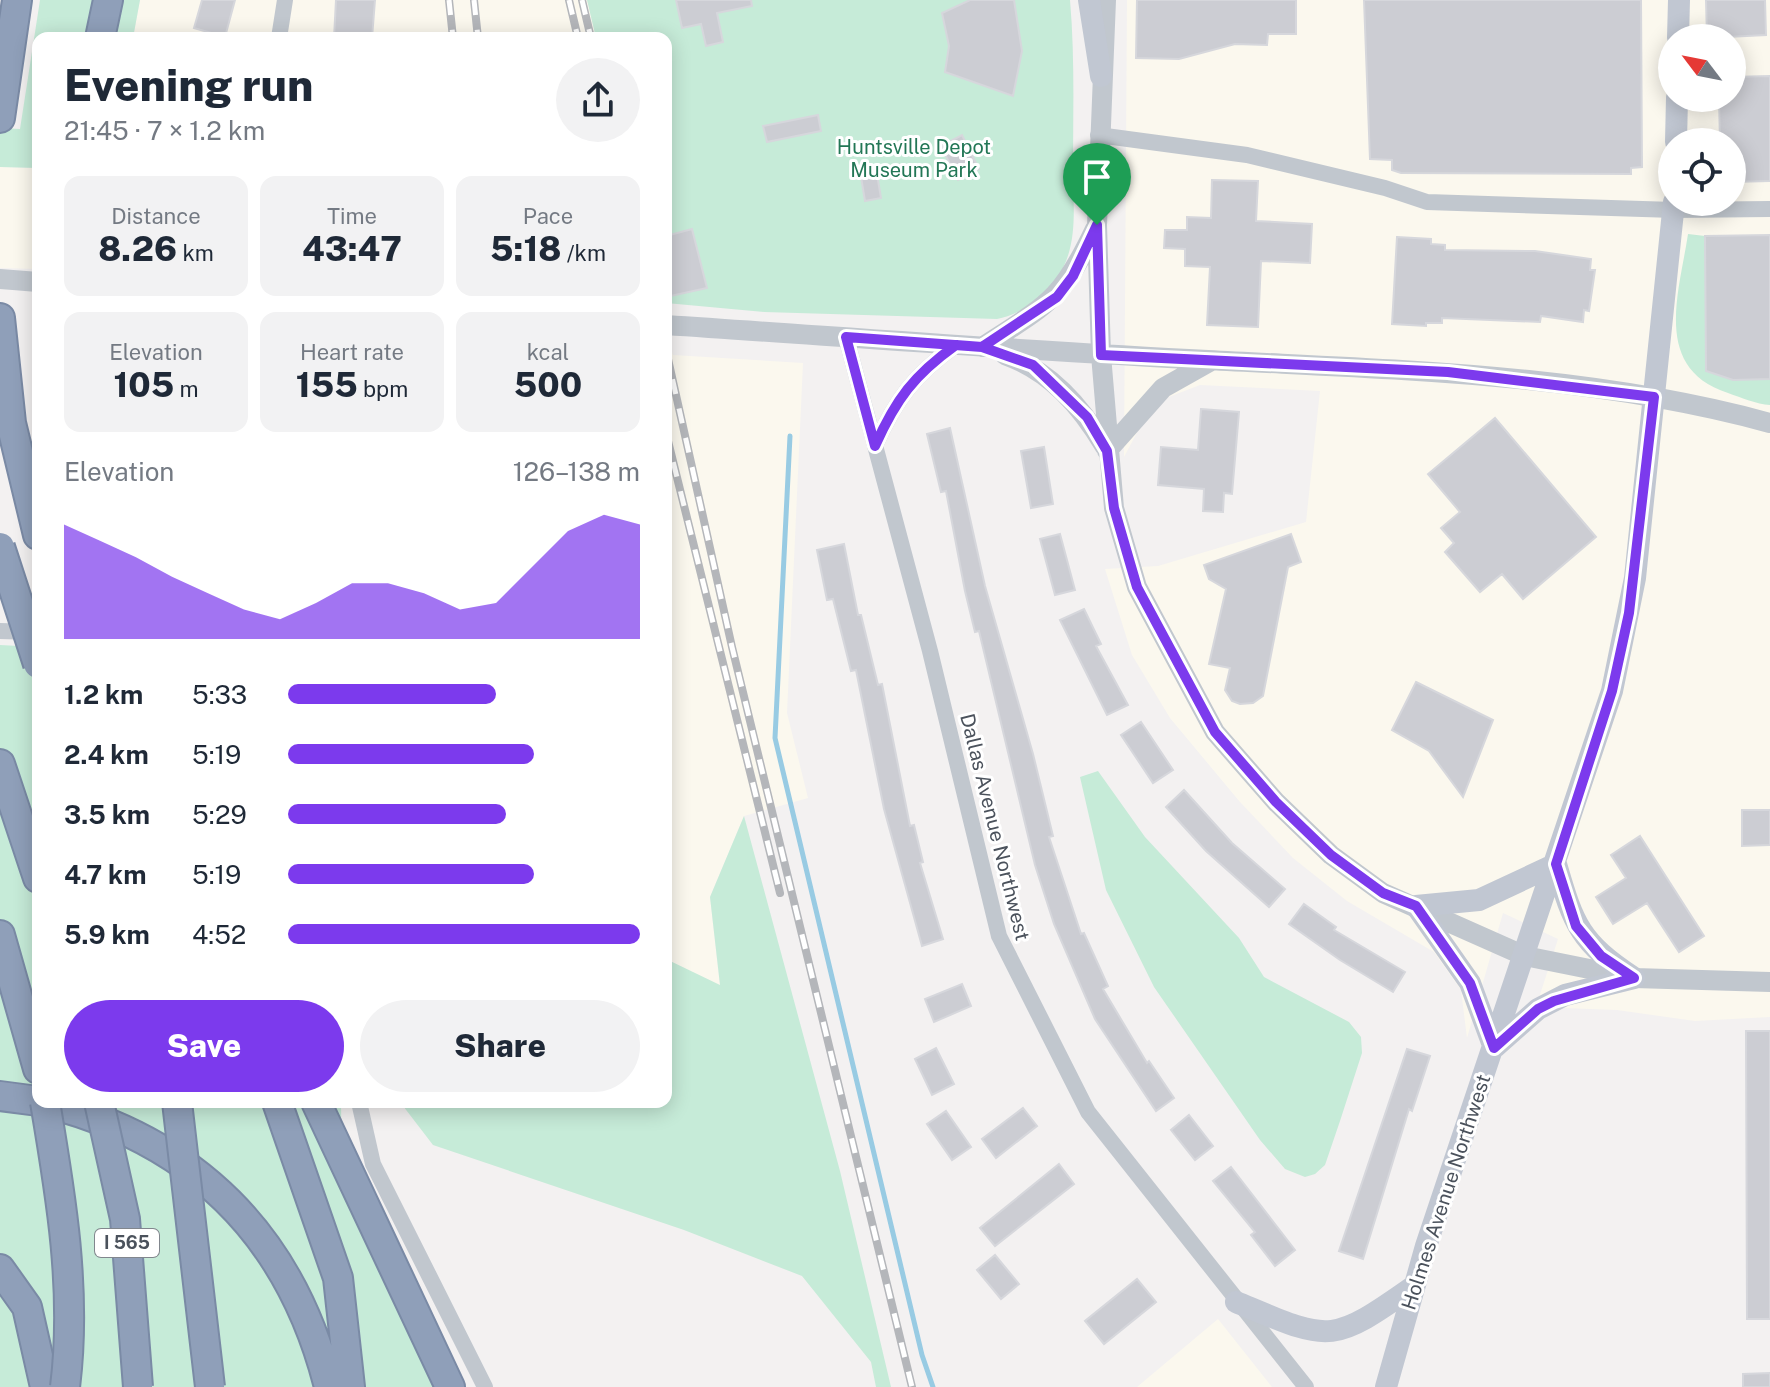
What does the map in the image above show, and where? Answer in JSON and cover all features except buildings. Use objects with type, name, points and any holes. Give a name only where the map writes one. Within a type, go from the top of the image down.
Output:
[{"type":"highway","points":[[0,118],[17,0]]},
{"type":"highway","points":[[101,32],[108,0]]},
{"type":"highway","points":[[0,318],[11,423],[32,510]]},
{"type":"highway","points":[[0,547],[32,646]]},
{"type":"highway","points":[[0,764],[32,860]]},
{"type":"highway","points":[[0,935],[32,1048]]},
{"type":"highway","points":[[0,1096],[32,1101]]},
{"type":"highway","points":[[43,1108],[66,1229],[68,1363],[65,1387]]},
{"type":"highway","points":[[64,1108],[100,1118],[154,1144],[226,1199],[259,1235],[287,1276],[312,1331],[329,1387]]},
{"type":"highway","name":"I 565","points":[[100,1108],[125,1219],[138,1387]]},
{"type":"highway","points":[[178,1108],[210,1387]]},
{"type":"highway","points":[[279,1108],[338,1278],[350,1387]]},
{"type":"highway","points":[[319,1108],[450,1387]]},
{"type":"highway","points":[[0,1269],[27,1307],[45,1387]]},
{"type":"main road","points":[[1089,0],[1101,76]]},
{"type":"main road","points":[[1678,24],[1679,0]]},
{"type":"main road","name":"Holmes Avenue Northwest","points":[[1386,1387],[1414,1286],[1612,691],[1629,613],[1673,216]]},
{"type":"main road","points":[[1556,864],[1576,926],[1601,956],[1634,978],[1554,1001],[1538,1009],[1494,1048],[1470,983],[1416,906],[1479,900],[1556,864]]},
{"type":"main road","points":[[1236,1302],[1303,1330],[1336,1334],[1373,1315],[1414,1286]]},
{"type":"street","points":[[280,32],[285,0]]},
{"type":"street","points":[[1106,0],[1098,135],[1097,225],[1101,355],[1114,508],[1137,587],[1215,732],[1276,802],[1331,855],[1383,893],[1525,956],[1634,978],[1770,982]]},
{"type":"street","points":[[1098,135],[1247,155],[1385,188],[1427,202],[1658,206]]},
{"type":"street","points":[[1746,208],[1770,209]]},
{"type":"street","points":[[982,347],[1057,297],[1073,276],[1097,225]]},
{"type":"street","points":[[0,279],[32,282]]},
{"type":"street","points":[[672,325],[1101,355],[1448,372],[1691,402],[1770,423]]},
{"type":"street","name":"Dallas Avenue Northwest","points":[[846,337],[930,651],[999,936],[1088,1112],[1306,1387]]},
{"type":"street","points":[[875,446],[902,393],[926,367],[956,345]]},
{"type":"street","points":[[982,347],[1033,365],[1087,417],[1107,451]]},
{"type":"street","points":[[1107,451],[1163,388],[1212,360]]},
{"type":"street","points":[[0,631],[32,632]]},
{"type":"street","points":[[360,1108],[373,1164],[485,1387]]},
{"type":"shaded area","points":[[140,0],[587,0],[595,32],[134,32]]},
{"type":"shaded area","points":[[1127,0],[1770,0],[1770,1017],[1695,1021],[1617,1010],[1536,1007],[1558,939],[1503,913],[1467,1038],[1461,990],[1434,952],[1347,901],[1293,858],[1240,802],[1170,718],[1132,655],[1105,569],[1158,566],[1306,522],[1320,391],[1200,385],[1161,400],[1141,425],[1124,457]]},
{"type":"shaded area","points":[[0,167],[32,168],[32,269],[0,268]]},
{"type":"shaded area","points":[[672,352],[673,355],[803,363],[787,713],[808,798],[744,816],[710,897],[720,986],[672,962]]},
{"type":"shaded area","points":[[1218,1319],[1272,1387],[1137,1387]]},
{"type":"green space","points":[[40,0],[140,0],[134,32],[35,32]]},
{"type":"green space","name":"Huntsville Depot Museum Park","points":[[587,0],[1070,0],[1074,220],[1071,245],[1063,268],[1052,285],[1026,307],[997,319],[764,312],[672,304],[672,32],[595,32]]},
{"type":"green space","points":[[32,52],[32,168],[0,167],[0,128],[20,129]]},
{"type":"green space","points":[[1688,234],[1705,236],[1706,371],[1733,380],[1770,379],[1770,405],[1728,393],[1704,381],[1688,366],[1676,327]]},
{"type":"green space","points":[[0,645],[32,647],[32,1108],[341,1108],[342,1182],[435,1387],[0,1387]]},
{"type":"green space","points":[[1098,771],[1145,837],[1239,938],[1264,977],[1349,1022],[1361,1037],[1362,1053],[1340,1121],[1325,1165],[1315,1174],[1305,1177],[1285,1169],[1260,1140],[1154,987],[1106,890],[1080,777]]},
{"type":"green space","points":[[744,816],[840,1171],[891,1387],[876,1387],[871,1362],[802,1276],[684,1230],[433,1145],[405,1108],[672,1108],[672,962],[720,985],[710,897]]},
{"type":"waterway","points":[[790,436],[775,738],[922,1355],[933,1387]]},
{"type":"railway","points":[[449,0],[452,32]]},
{"type":"railway","points":[[474,0],[477,32]]},
{"type":"railway","points":[[569,0],[577,32]]},
{"type":"railway","points":[[582,0],[590,32]]},
{"type":"railway","points":[[672,377],[732,647],[912,1387]]},
{"type":"railway","points":[[672,457],[780,893]]},
{"type":"route","points":[[1097,225],[1073,276],[1057,297],[982,347],[927,343],[846,337],[875,446],[902,393],[926,367],[956,345],[982,347],[1033,365],[1087,417],[1107,451],[1114,508],[1137,587],[1215,732],[1276,802],[1331,855],[1383,893],[1416,906],[1470,983],[1494,1048],[1538,1009],[1565,995],[1634,978],[1601,956],[1576,926],[1556,864],[1612,691],[1629,613],[1654,397],[1448,372],[1101,355],[1097,225]]}]
